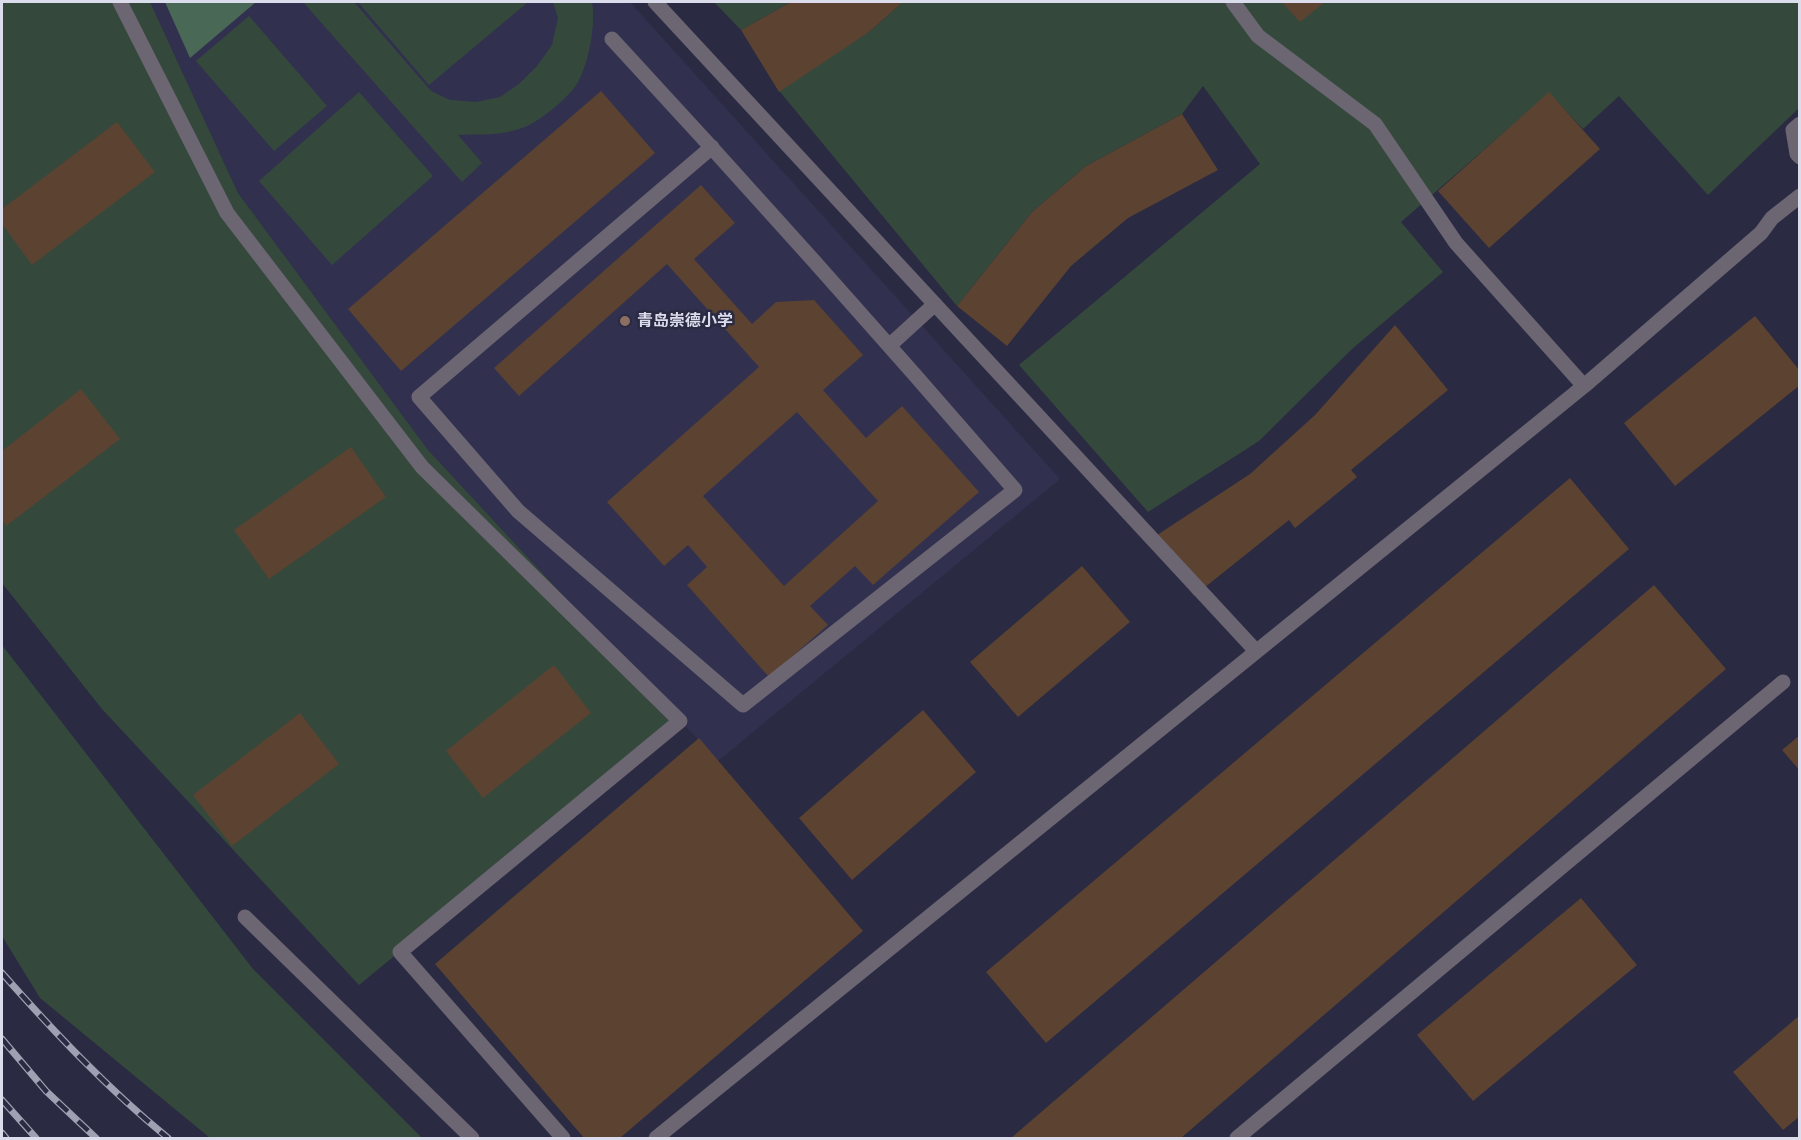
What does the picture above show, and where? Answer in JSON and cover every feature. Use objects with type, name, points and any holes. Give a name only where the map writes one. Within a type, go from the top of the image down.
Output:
[{"type":"street","points":[[120,2],[227,213],[422,467],[680,721],[400,952],[563,1138]]},
{"type":"street","points":[[655,2],[1256,651]]},
{"type":"street","points":[[1233,2],[1258,36],[1375,124],[1456,243],[1584,386]]},
{"type":"street","points":[[612,39],[712,147],[890,345],[1015,490],[743,705],[518,511],[419,397],[712,147]]},
{"type":"street","points":[[1800,124],[1793,130],[1797,154],[1800,157]]},
{"type":"street","points":[[656,1138],[1584,386],[1761,233],[1772,218],[1800,196]]},
{"type":"street","points":[[890,345],[935,304]]},
{"type":"street","points":[[1237,1138],[1783,682]]},
{"type":"street","points":[[245,917],[472,1138]]},
{"type":"shaded area","name":"青岛崇德小学","points":[[150,2],[630,2],[1060,479],[718,761],[428,450],[238,193]]},
{"type":"green space","points":[[2,2],[150,2],[238,193],[428,450],[680,721],[359,985],[102,709],[2,583]]},
{"type":"green space","points":[[165,2],[256,2],[190,58]]},
{"type":"green space","points":[[303,2],[354,2],[431,91],[450,100],[476,102],[500,97],[519,84],[537,66],[552,45],[558,18],[553,2],[592,2],[592,32],[588,54],[578,82],[561,102],[545,115],[514,131],[458,135],[482,163],[462,182]]},
{"type":"green space","points":[[358,2],[528,2],[429,85]]},
{"type":"green space","points":[[714,2],[791,2],[741,30]]},
{"type":"green space","points":[[903,2],[1799,2],[1799,108],[1708,195],[1619,96],[1583,129],[1549,93],[1401,222],[1443,272],[1352,349],[1259,441],[1148,512],[1019,365],[1260,164],[1203,86],[1182,114],[1086,166],[1032,212],[957,306],[776,87],[869,32]]},
{"type":"green space","points":[[249,16],[327,106],[274,151],[196,61]]},
{"type":"green space","points":[[359,92],[433,176],[332,265],[259,181]]},
{"type":"green space","points":[[2,645],[253,969],[422,1138],[210,1138],[40,998],[2,936]]},
{"type":"building","points":[[791,2],[903,2],[869,32],[779,92],[741,30]]},
{"type":"building","points":[[1282,2],[1325,2],[1300,22]]},
{"type":"building","points":[[601,91],[655,153],[401,371],[348,309]]},
{"type":"building","points":[[1549,92],[1600,149],[1489,248],[1438,191]]},
{"type":"building","points":[[1182,114],[1218,170],[1128,218],[1071,266],[1007,346],[957,306],[1032,212],[1086,166]]},
{"type":"building","points":[[117,122],[155,172],[32,265],[2,224],[2,209]]},
{"type":"building","points":[[701,185],[735,223],[694,259],[752,324],[776,302],[814,300],[863,355],[823,390],[866,438],[902,406],[979,492],[873,585],[855,566],[810,606],[828,625],[769,677],[687,585],[707,567],[688,545],[664,566],[607,502],[759,367],[667,264],[519,396],[494,368]],"holes":[[[797,412],[878,501],[784,586],[703,496]]]},
{"type":"building","points":[[1755,316],[1800,371],[1800,385],[1675,486],[1624,423]]},
{"type":"building","points":[[1395,325],[1448,390],[1351,470],[1357,477],[1295,528],[1289,520],[1194,596],[1151,539],[1250,474],[1315,415]]},
{"type":"building","points":[[81,389],[120,439],[6,526],[2,520],[2,451]]},
{"type":"building","points":[[351,447],[386,497],[269,579],[234,530]]},
{"type":"building","points":[[1570,478],[1629,549],[1046,1043],[986,972]]},
{"type":"building","points":[[1082,566],[1130,622],[1018,717],[970,662]]},
{"type":"building","points":[[1654,585],[1726,669],[1181,1138],[1011,1138]]},
{"type":"building","points":[[554,665],[591,713],[483,798],[446,751]]},
{"type":"building","points":[[923,710],[976,772],[852,880],[799,818]]},
{"type":"building","points":[[300,713],[339,764],[232,846],[193,795]]},
{"type":"building","points":[[1800,735],[1800,771],[1782,750]]},
{"type":"building","points":[[699,738],[863,931],[620,1138],[584,1138],[435,964]]},
{"type":"building","points":[[1581,898],[1637,965],[1473,1101],[1417,1035]]},
{"type":"building","points":[[1800,1015],[1800,1116],[1783,1130],[1733,1072]]},
{"type":"railway","points":[[2,973],[82,1059],[168,1138]]},
{"type":"railway","points":[[2,1039],[46,1091],[96,1138]]},
{"type":"railway","points":[[2,1100],[36,1138]]},
{"type":"railway","points":[[2,1133],[6,1138]]},
{"type":"place","name":"青岛崇德小学","points":[[625,321]]}]
